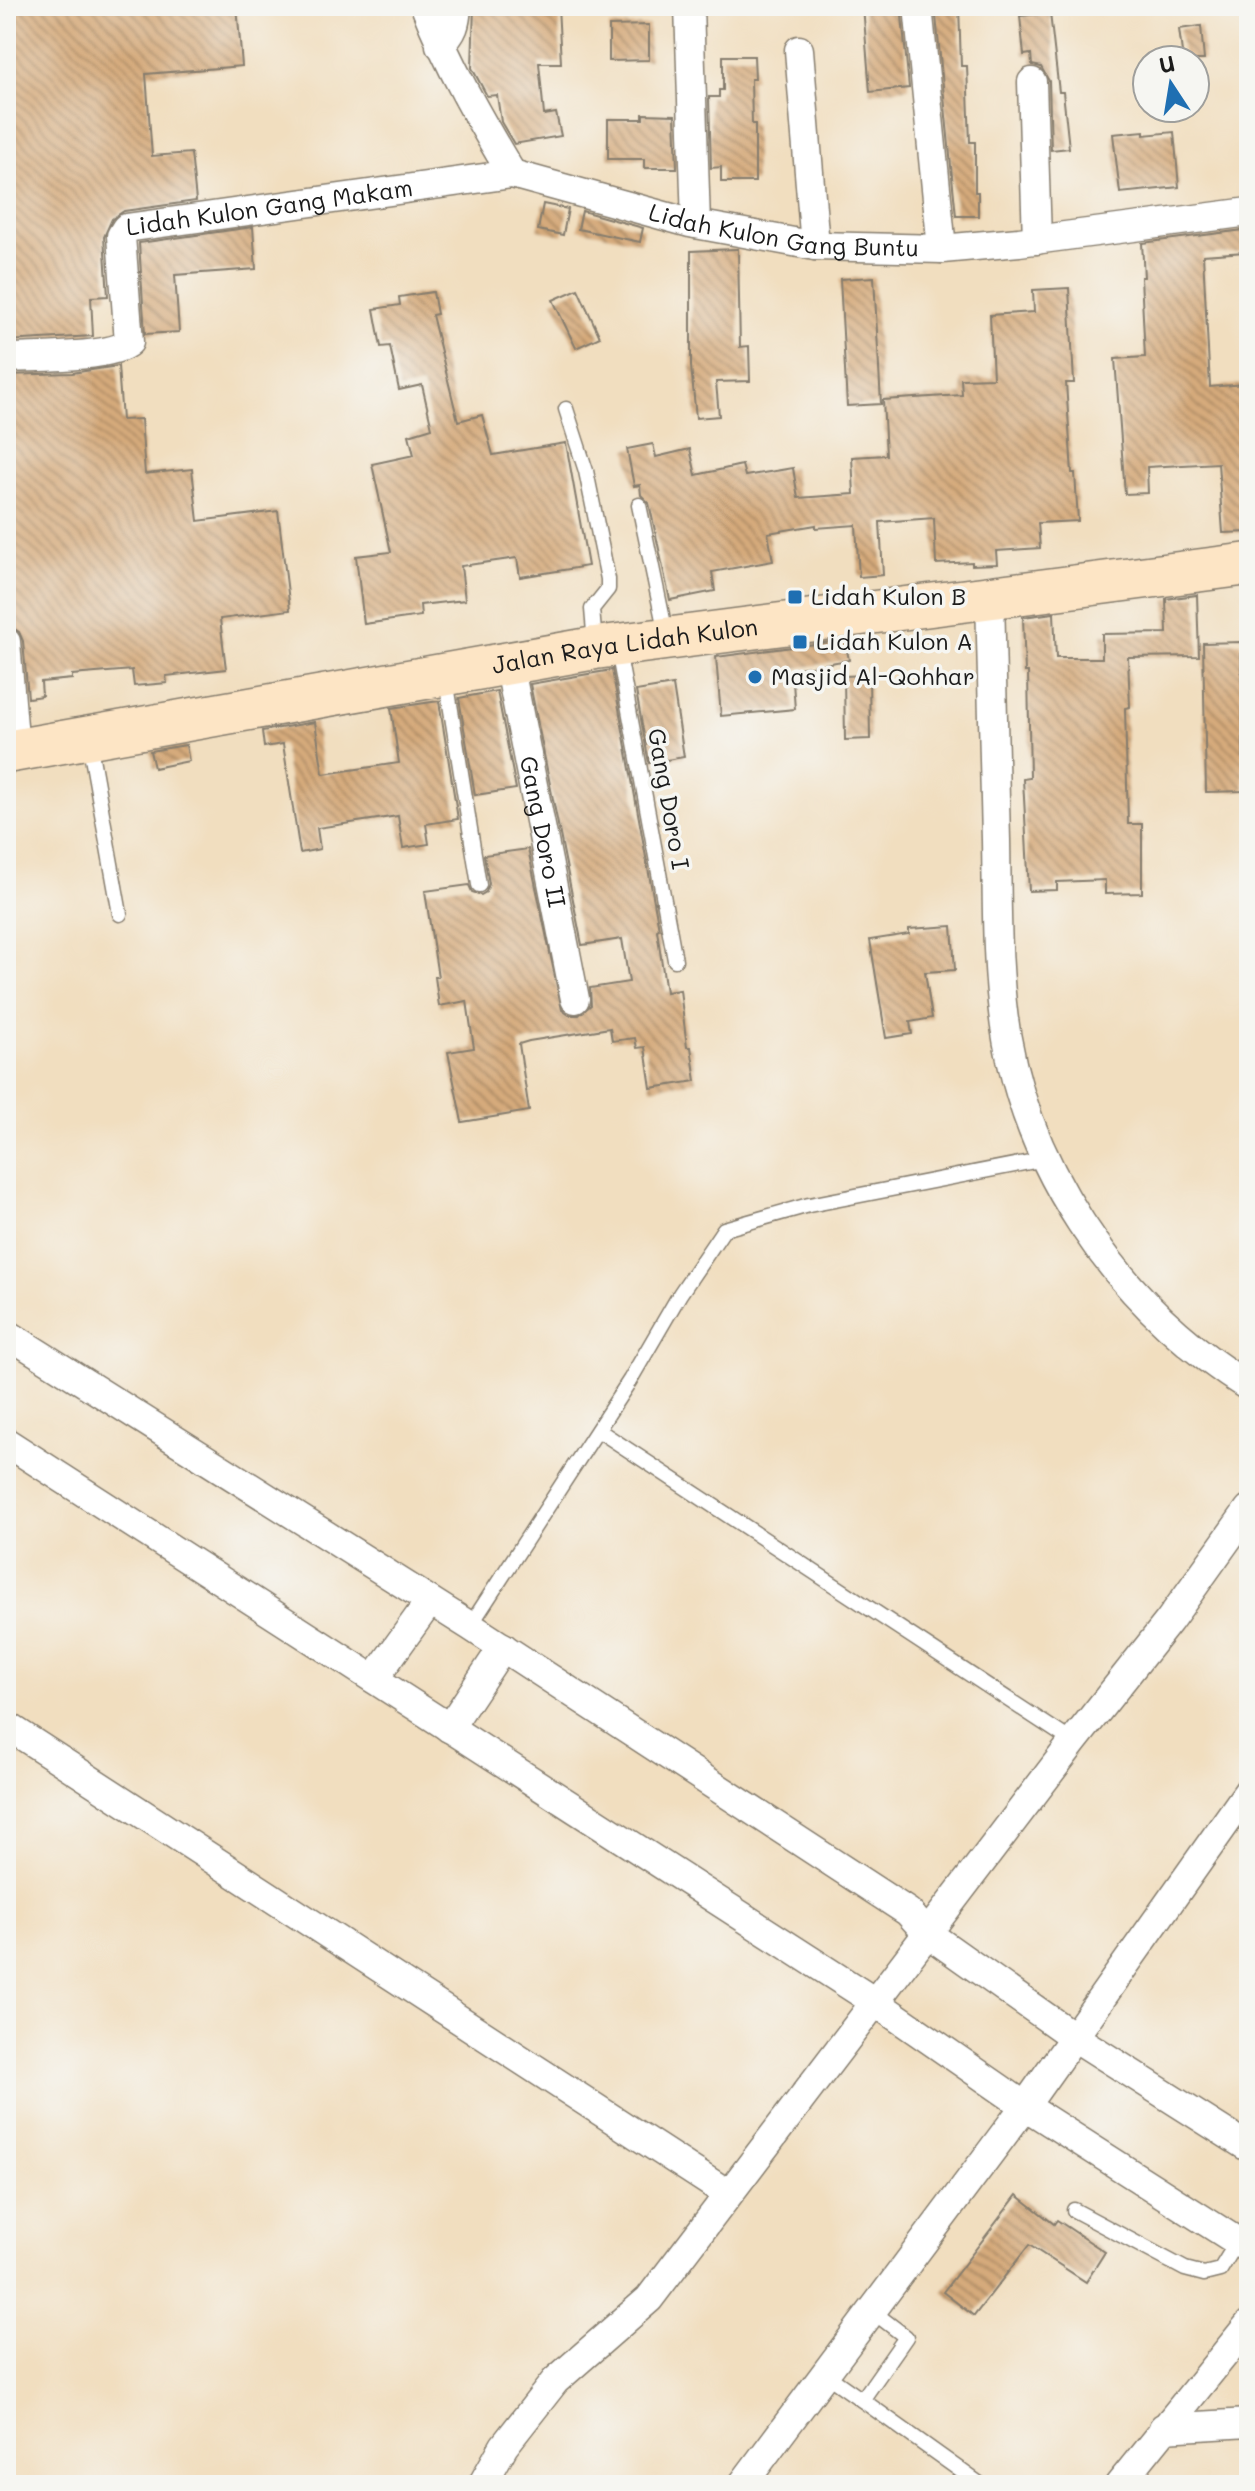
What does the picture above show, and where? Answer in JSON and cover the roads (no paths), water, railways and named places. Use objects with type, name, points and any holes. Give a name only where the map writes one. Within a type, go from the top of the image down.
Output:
[{"type":"main road","name":"Jalan Raya Lidah Kulon","points":[[10,751],[606,647],[1249,564]]},
{"type":"street","points":[[425,6],[440,45],[512,174]]},
{"type":"street","points":[[440,45],[451,36],[457,6]]},
{"type":"street","points":[[689,6],[696,224]]},
{"type":"street","points":[[918,6],[942,249]]},
{"type":"street","points":[[799,50],[815,246]]},
{"type":"street","points":[[1032,82],[1037,240]]},
{"type":"street","name":"Lidah Kulon Gang Buntu","points":[[512,174],[696,224],[815,246],[942,249],[1037,240],[1249,212]]},
{"type":"street","name":"Lidah Kulon Gang Makam","points":[[6,358],[92,354],[124,347],[129,342],[121,236],[126,228],[512,174]]},
{"type":"street","points":[[990,597],[1002,1005],[1017,1082],[1045,1159],[1069,1204],[1110,1264],[1161,1321],[1214,1365],[1249,1387]]},
{"type":"street","points":[[6,642],[10,751]]},
{"type":"street","name":"Gang Doro II","points":[[509,663],[575,999]]},
{"type":"street","points":[[6,1333],[503,1647],[908,1912],[927,1933],[1074,2037],[1249,2148]]},
{"type":"street","points":[[6,1442],[875,2002],[1025,2106],[1243,2246]]},
{"type":"street","points":[[482,2485],[504,2446],[555,2381],[649,2299],[1073,1742],[1169,1621],[1249,1509]]},
{"type":"street","points":[[374,1679],[430,1601]]},
{"type":"street","points":[[449,1728],[503,1647]]},
{"type":"street","points":[[6,1725],[728,2194]]},
{"type":"street","points":[[742,2485],[1025,2106],[1249,1790]]},
{"type":"street","points":[[1119,2485],[1249,2324]]},
{"type":"street","points":[[1163,2428],[1249,2423]]},
{"type":"lane","name":"Gang Doro I","points":[[566,409],[586,471],[608,579],[608,589],[592,609],[606,647],[675,960]]},
{"type":"lane","points":[[639,505],[667,640]]},
{"type":"lane","points":[[445,674],[479,885]]},
{"type":"lane","points":[[89,738],[120,914]]},
{"type":"lane","points":[[470,1626],[724,1229],[809,1205],[1045,1159]]},
{"type":"lane","points":[[598,1430],[1073,1742]]},
{"type":"lane","points":[[1074,2210],[1185,2269],[1204,2274],[1220,2270],[1243,2246]]},
{"type":"lane","points":[[862,2400],[906,2337],[872,2311]]},
{"type":"lane","points":[[825,2374],[981,2485]]},
{"type":"place","name":"Lidah Kulon B","points":[[795,597]]},
{"type":"place","name":"Lidah Kulon A","points":[[800,642]]},
{"type":"place","name":"Masjid Al-Qohhar","points":[[755,677]]}]
